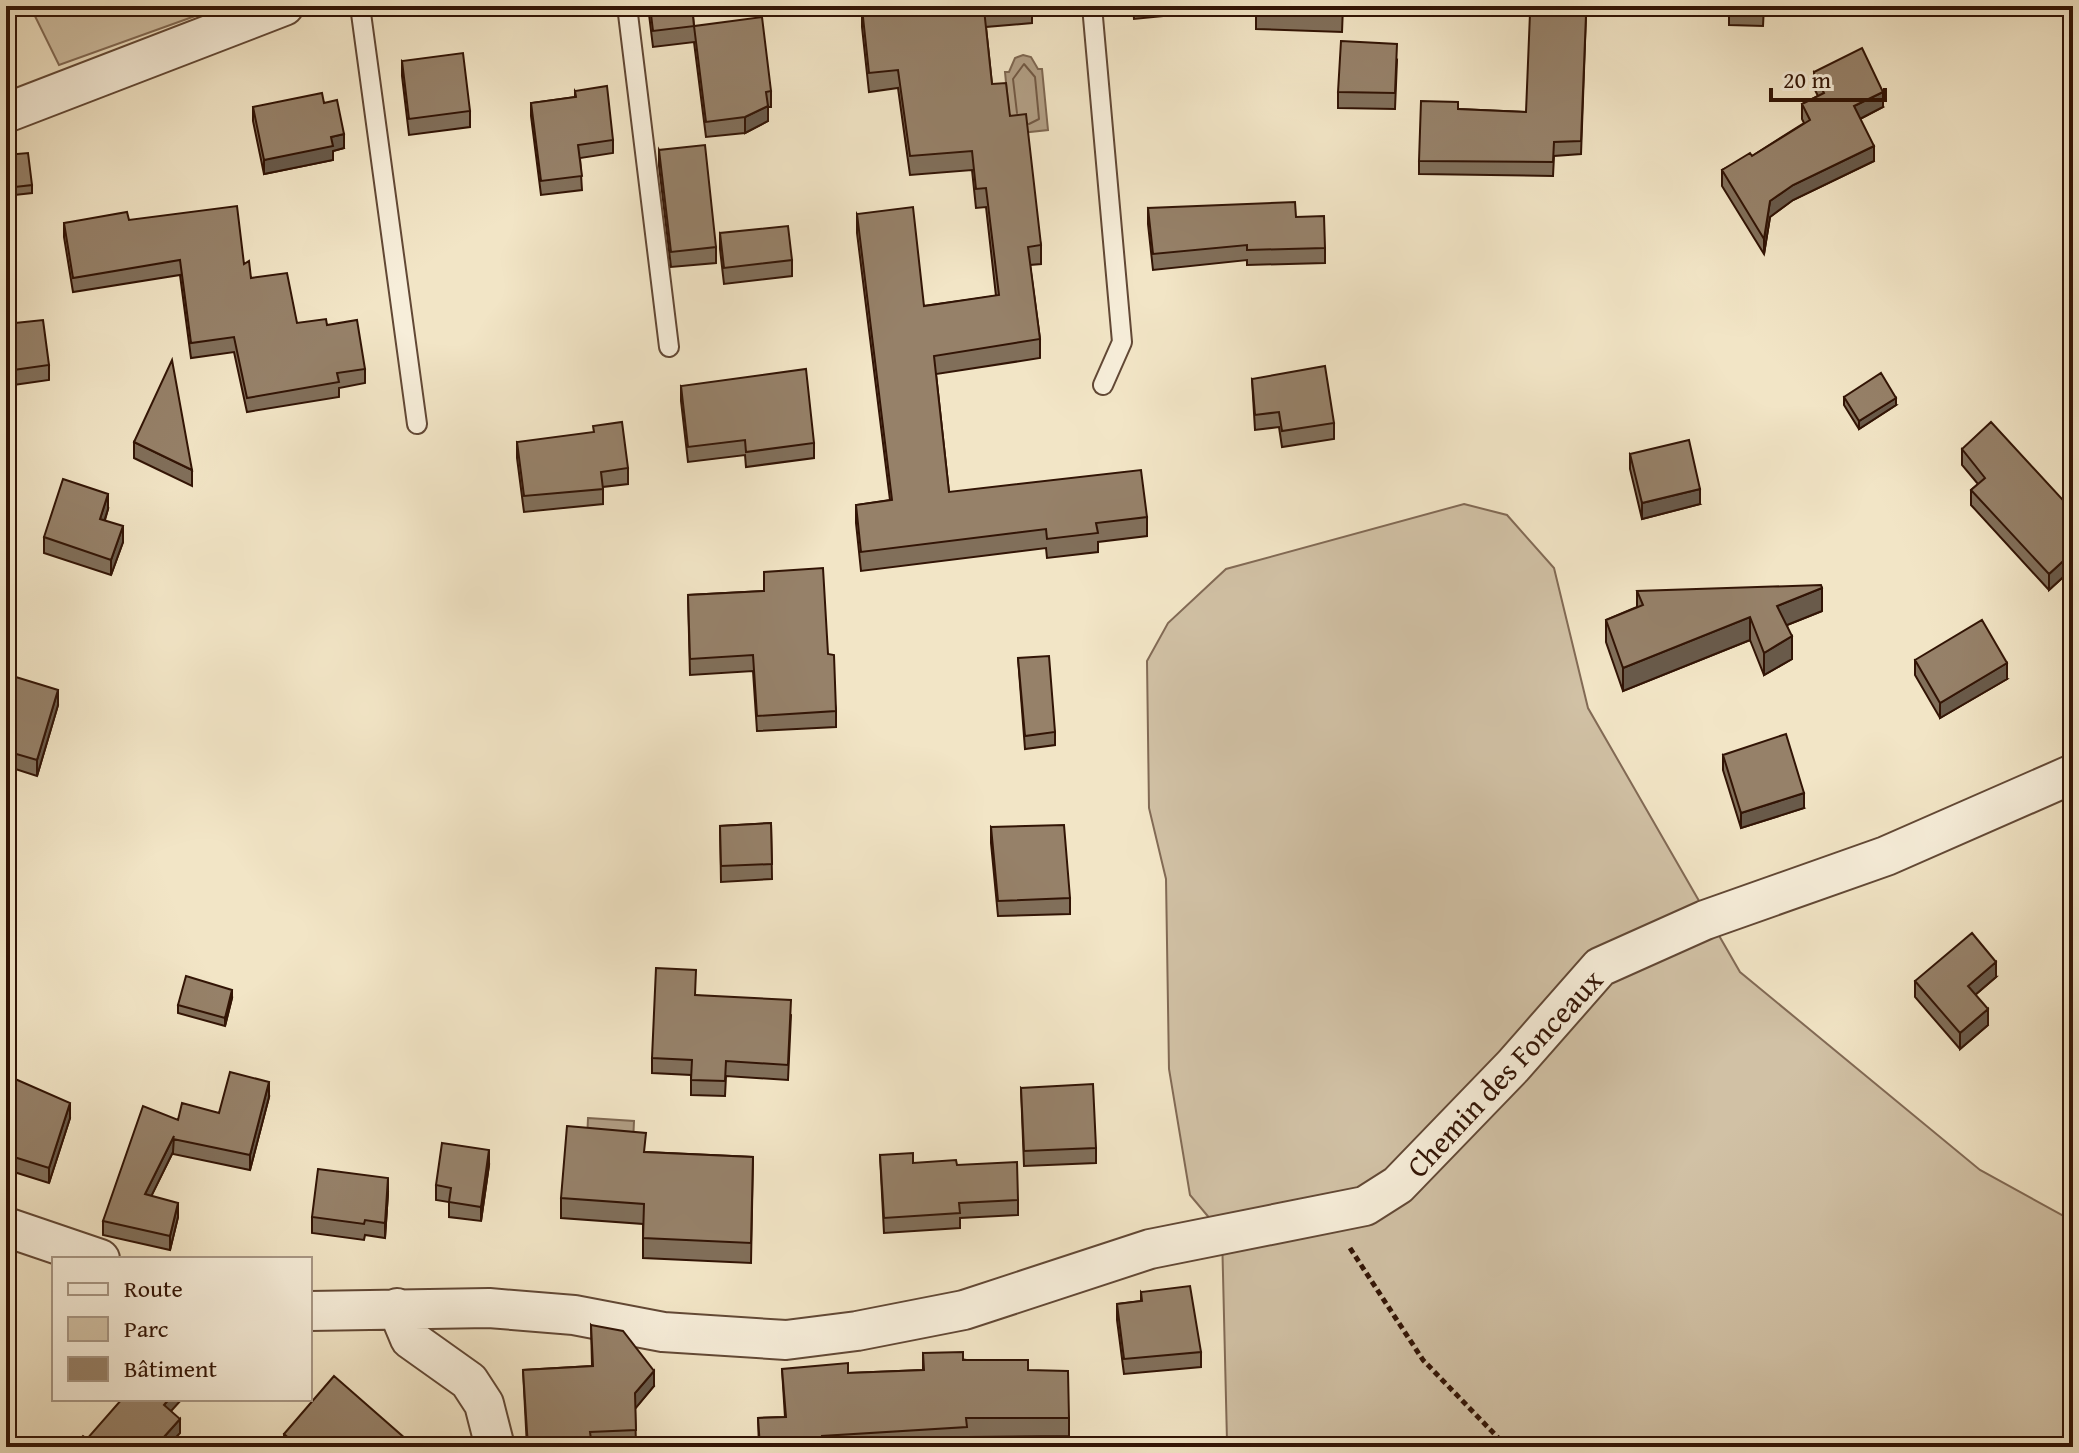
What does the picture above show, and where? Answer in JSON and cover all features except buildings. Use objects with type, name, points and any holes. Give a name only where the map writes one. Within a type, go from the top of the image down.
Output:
[{"type":"street","points":[[6,113],[284,6]]},
{"type":"street","name":"Chemin des Fonceaux","points":[[312,1311],[397,1308],[531,1311],[574,1315],[663,1332],[786,1340],[857,1331],[964,1310],[1150,1249],[1365,1206],[1398,1185],[1513,1066],[1600,967],[1705,920],[1886,856],[2073,774]]},
{"type":"street","points":[[6,1227],[94,1257]]},
{"type":"street","points":[[397,1308],[410,1339],[469,1381],[484,1404],[495,1447]]},
{"type":"lane","points":[[360,6],[417,424]]},
{"type":"lane","points":[[627,6],[669,347]]},
{"type":"lane","points":[[1092,6],[1122,342],[1103,385]]},
{"type":"path","points":[[1329,1215],[1423,1360],[1507,1447]]},
{"type":"green space","points":[[30,6],[223,6],[59,65]]},
{"type":"green space","points":[[1464,504],[1507,515],[1554,568],[1588,708],[1740,972],[1980,1170],[2073,1221],[2073,1447],[1224,1447],[1227,1441],[1222,1233],[1190,1195],[1169,1069],[1166,879],[1149,808],[1147,661],[1168,623],[1226,569]]},
{"type":"water","points":[[1023,55],[1031,57],[1038,69],[1042,69],[1048,130],[1011,134],[1005,72],[1009,72],[1015,58]]},
{"type":"water","points":[[588,1118],[634,1121],[633,1143],[587,1141]]}]
